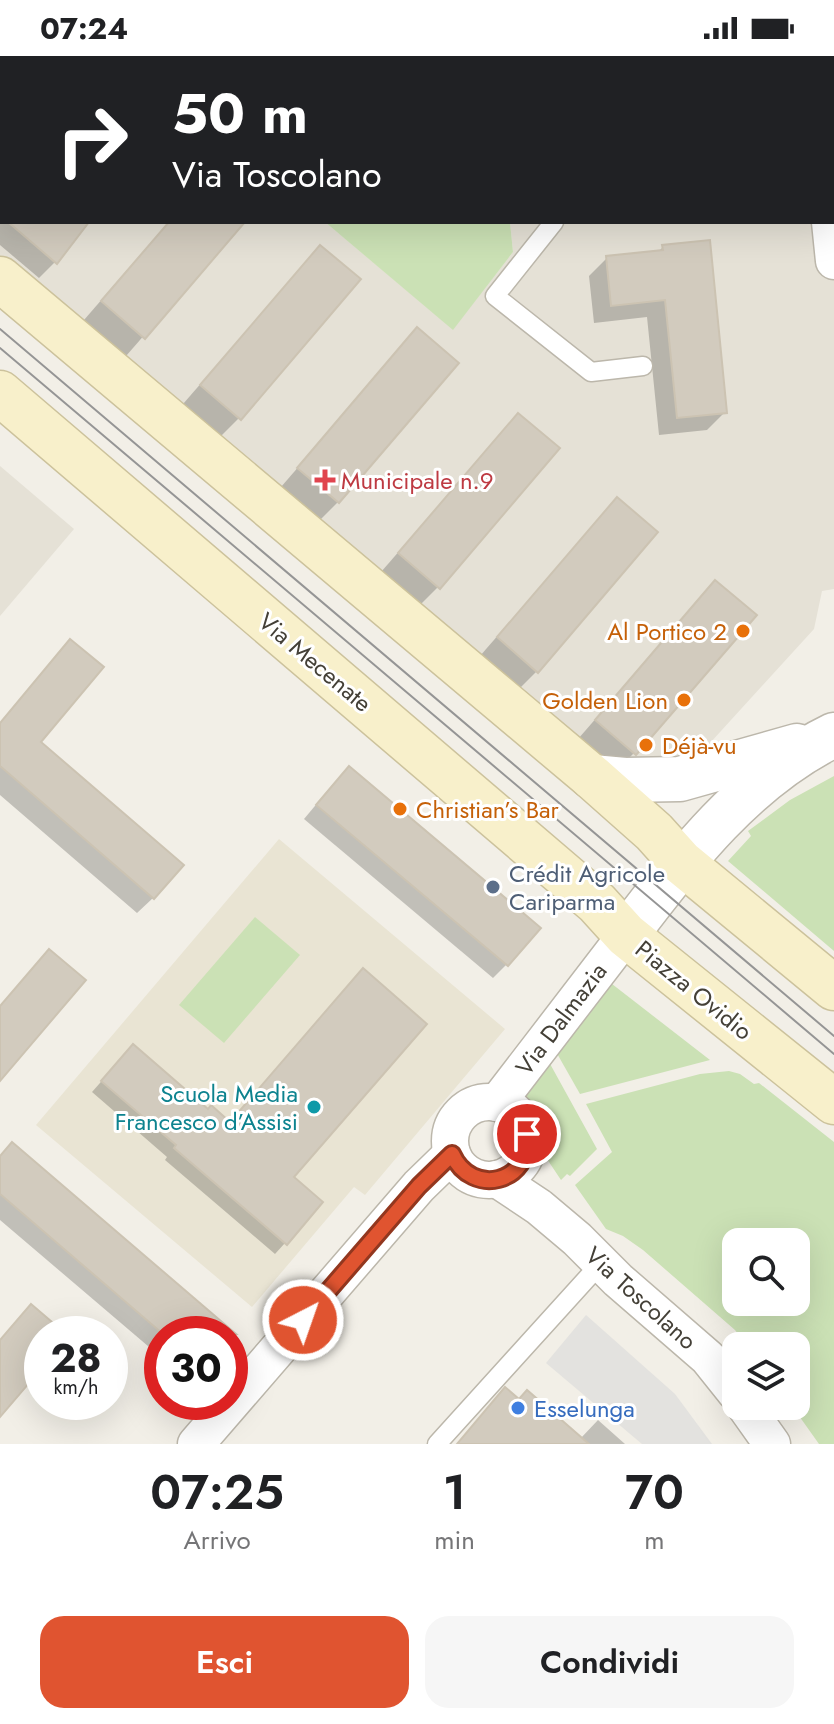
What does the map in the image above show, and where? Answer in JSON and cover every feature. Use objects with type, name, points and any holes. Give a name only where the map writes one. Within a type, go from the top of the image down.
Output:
[{"type":"main road","points":[[0,279],[592,777],[654,832],[681,862],[834,988]]},
{"type":"main road","name":"Via Mecenate","points":[[0,393],[597,903],[626,935]]},
{"type":"main road","name":"Piazza Ovidio","points":[[626,935],[834,1102]]},
{"type":"street","points":[[830,224],[834,261]]},
{"type":"street","points":[[592,777],[680,779],[816,738]]},
{"type":"street","name":"Piazza Ovidio","points":[[626,935],[681,862],[746,798],[816,738]]},
{"type":"street","name":"Via Dalmazia","points":[[497,1103],[626,935]]},
{"type":"street","points":[[196,1444],[419,1186],[452,1154],[450,1134],[459,1115],[477,1104],[497,1103]]},
{"type":"street","name":"Via Toscolano","points":[[497,1103],[511,1109],[522,1120],[527,1134],[526,1154],[589,1251]]},
{"type":"street","name":"Via Toscolano","points":[[452,1154],[459,1167],[470,1176],[483,1180],[497,1179],[539,1207],[708,1358],[722,1376]]},
{"type":"street","points":[[497,1179],[515,1170],[526,1154]]},
{"type":"street","points":[[755,1420],[772,1444]]},
{"type":"lane","points":[[552,224],[495,296],[591,372],[643,366]]},
{"type":"lane","points":[[437,1444],[589,1251]]},
{"type":"shaded area","points":[[0,224],[327,224],[453,329],[513,252],[510,224],[834,224],[834,589],[822,591],[814,629],[649,810],[0,279]]},
{"type":"shaded area","points":[[0,466],[74,529],[0,616]]},
{"type":"shaded area","points":[[279,839],[505,1029],[365,1195],[354,1187],[252,1307],[36,1125]]},
{"type":"shaded area","points":[[586,1315],[675,1394],[712,1444],[642,1444],[546,1363]]},
{"type":"green space","points":[[327,224],[510,224],[513,252],[453,330]]},
{"type":"green space","points":[[834,776],[834,951],[728,861],[751,836],[748,831],[790,800]]},
{"type":"green space","points":[[255,917],[300,955],[224,1043],[179,1005]]},
{"type":"green space","points":[[612,984],[710,1060],[580,1094],[555,1050]]},
{"type":"green space","points":[[549,1062],[597,1149],[570,1176],[567,1174],[561,1180],[545,1156],[533,1119],[513,1097]]},
{"type":"green space","points":[[729,1071],[740,1074],[754,1084],[759,1083],[834,1142],[834,1444],[819,1444],[802,1420],[810,1420],[810,1332],[736,1332],[643,1250],[606,1229],[575,1185],[612,1152],[586,1104],[700,1074]]},
{"type":"building","points":[[10,224],[87,224],[57,264]]},
{"type":"building","points":[[167,224],[243,224],[145,339],[101,301]]},
{"type":"building","points":[[710,240],[727,413],[677,418],[665,300],[611,306],[606,256],[663,250],[662,245]]},
{"type":"building","points":[[320,245],[361,279],[241,420],[200,385]]},
{"type":"building","points":[[417,327],[459,363],[339,503],[297,468]]},
{"type":"building","points":[[518,413],[560,448],[440,589],[398,553]]},
{"type":"building","points":[[617,497],[658,532],[538,673],[497,637]]},
{"type":"building","points":[[715,580],[757,615],[636,755],[595,720]]},
{"type":"building","points":[[70,639],[104,667],[41,742],[184,865],[154,899],[0,766],[0,723]]},
{"type":"building","points":[[349,766],[541,928],[508,966],[316,805]]},
{"type":"building","points":[[49,949],[86,980],[0,1081],[0,1006]]},
{"type":"building","name":"Scuola Media Francesco d’Assisi","points":[[363,968],[427,1024],[294,1177],[323,1202],[287,1245],[101,1081],[133,1044],[208,1109],[211,1105],[230,1122]]},
{"type":"building","points":[[12,1142],[215,1316],[144,1318],[0,1194],[0,1156]]},
{"type":"building","points":[[31,1304],[45,1316],[24,1316],[24,1389],[0,1417],[0,1340]]},
{"type":"building","name":"Esselunga","points":[[505,1387],[519,1399],[527,1390],[589,1444],[457,1444]]},
{"type":"tram line","points":[[0,329],[834,1036]]},
{"type":"tram line","points":[[0,348],[834,1054]]},
{"type":"place","name":"Municipale n.9","points":[[325,480]]},
{"type":"place","name":"Al Portico 2","points":[[743,631]]},
{"type":"place","name":"Golden Lion","points":[[684,700]]},
{"type":"place","name":"Déjà-vu","points":[[646,745]]},
{"type":"place","name":"Christian’s Bar","points":[[400,809]]},
{"type":"place","name":"Crédit Agricole Cariparma","points":[[493,887]]},
{"type":"place","name":"Scuola Media Francesco d’Assisi","points":[[314,1107]]},
{"type":"place","name":"Esselunga","points":[[518,1408]]},
{"type":"route","points":[[303,1320],[419,1186],[452,1154],[459,1167],[470,1176],[483,1180],[502,1178],[521,1163],[527,1149],[527,1134]]}]
